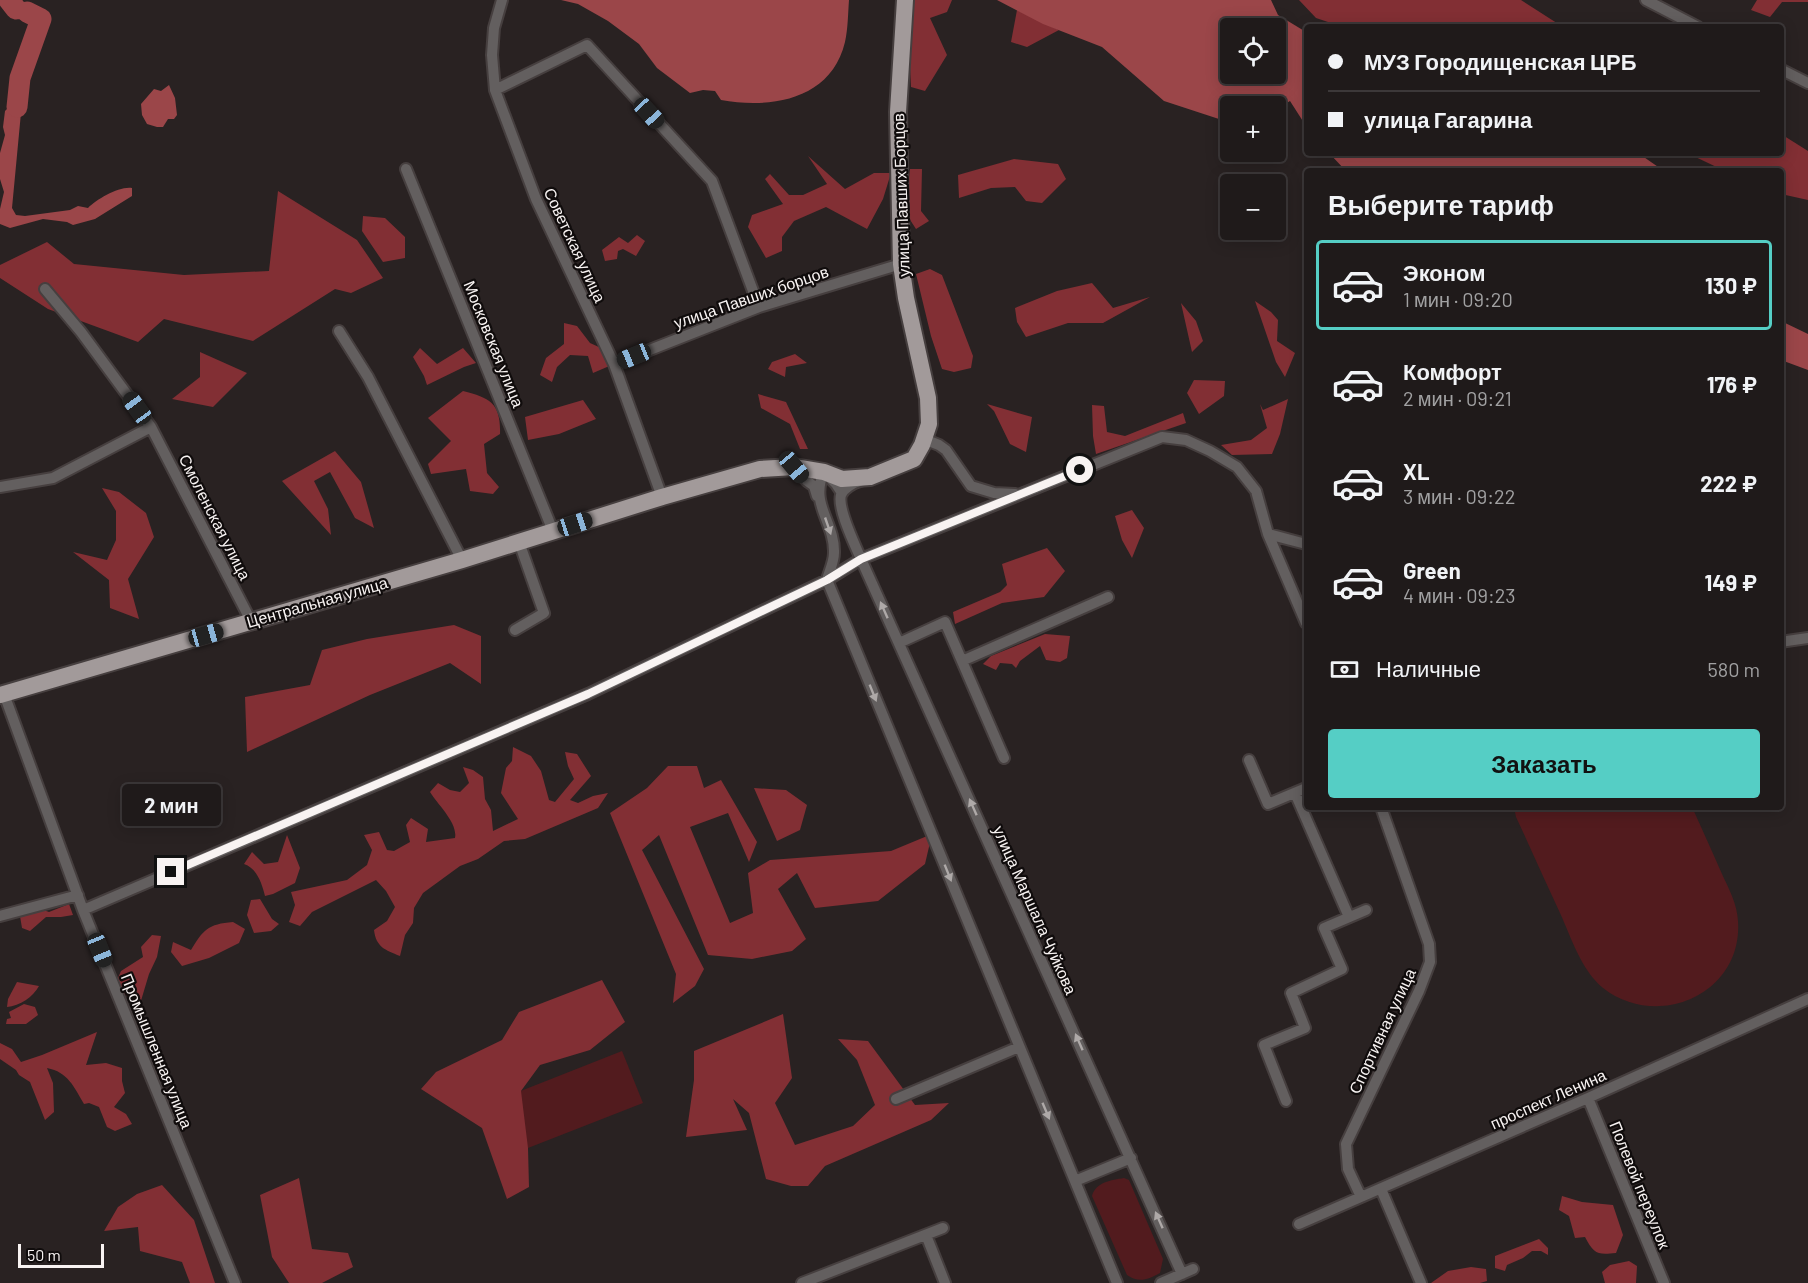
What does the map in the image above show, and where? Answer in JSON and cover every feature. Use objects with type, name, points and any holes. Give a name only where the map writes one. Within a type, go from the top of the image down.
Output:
[{"type":"main road","name":"улица Павших Борцов","points":[[905,0],[898,112],[901,264],[906,298],[928,398],[926,431]]},
{"type":"main road","name":"Центральная улица","points":[[2,694],[462,560],[662,497],[760,469],[794,467],[824,472],[842,479],[870,477],[914,459],[926,431]]},
{"type":"street","name":"Советская улица","points":[[502,0],[495,28],[492,55],[495,90],[536,199],[614,364],[662,497]]},
{"type":"street","points":[[1646,0],[1692,24]]},
{"type":"street","points":[[495,90],[587,45],[712,181],[759,307]]},
{"type":"street","points":[[1784,71],[1808,83]]},
{"type":"street","name":"Московская улица","points":[[406,169],[553,531]]},
{"type":"street","name":"улица Павших борцов","points":[[614,364],[759,307],[901,264]]},
{"type":"street","name":"Смоленская улица","points":[[45,289],[81,332],[151,427],[251,621]]},
{"type":"street","points":[[339,331],[368,376],[462,560]]},
{"type":"street","points":[[0,487],[53,478],[151,427]]},
{"type":"street","points":[[926,431],[946,450],[957,470],[971,486],[994,493],[1018,494]]},
{"type":"street","points":[[83,910],[588,694],[827,580],[861,559],[1162,437],[1186,440],[1237,467],[1256,491],[1268,534],[1304,618]]},
{"type":"street","points":[[794,467],[814,486],[832,537],[834,554],[827,580],[1118,1283]]},
{"type":"street","points":[[818,498],[819,482],[824,472],[842,493],[852,483],[870,477]]},
{"type":"street","name":"улица Маршала Чуйкова","points":[[842,493],[840,504],[861,559],[1182,1274]]},
{"type":"street","points":[[1268,534],[1304,543]]},
{"type":"street","points":[[515,630],[544,613],[519,542]]},
{"type":"street","points":[[962,661],[1107,597]]},
{"type":"street","points":[[899,643],[945,622],[1004,758]]},
{"type":"street","points":[[1784,641],[1808,638]]},
{"type":"street","name":"Промышленная улица","points":[[2,694],[83,910],[235,1283]]},
{"type":"street","points":[[1249,760],[1268,804],[1304,789]]},
{"type":"street","points":[[1295,793],[1349,917]]},
{"type":"street","name":"Спортивная улица","points":[[1361,1197],[1348,1169],[1346,1144],[1419,991],[1430,962],[1429,944],[1382,810]]},
{"type":"street","points":[[0,916],[78,895]]},
{"type":"street","points":[[1286,1101],[1264,1045],[1305,1028],[1291,993],[1342,969],[1324,928],[1366,910]]},
{"type":"street","name":"проспект Ленина","points":[[1299,1224],[1808,999]]},
{"type":"street","points":[[896,1099],[1019,1047]]},
{"type":"street","name":"Полевой переулок","points":[[1588,1098],[1664,1283]]},
{"type":"street","points":[[1075,1181],[1131,1158]]},
{"type":"street","points":[[1381,1189],[1421,1283]]},
{"type":"street","points":[[802,1283],[943,1228]]},
{"type":"street","points":[[926,1235],[945,1283]]},
{"type":"street","points":[[1161,1283],[1193,1269]]},
{"type":"shaded area","points":[[561,0],[849,0],[845,42],[838,62],[827,77],[813,88],[796,96],[760,103],[721,100],[715,91],[703,90],[690,93],[657,68],[639,44],[608,21],[578,4]]},
{"type":"shaded area","points":[[913,0],[952,0],[947,12],[930,18],[947,55],[925,91],[911,87],[908,29]]},
{"type":"shaded area","points":[[997,0],[1271,0],[1278,15],[1283,18],[1220,18],[1220,84],[1286,84],[1286,20],[1304,31],[1304,123],[1290,101],[1286,103],[1286,96],[1220,96],[1220,119],[1164,101],[1102,47],[1043,24]]},
{"type":"shaded area","points":[[1299,0],[1521,0],[1558,24],[1334,24],[1316,18]]},
{"type":"shaded area","points":[[1757,0],[1808,0],[1808,2],[1782,2],[1770,17],[1751,10]]},
{"type":"shaded area","points":[[1017,10],[1059,30],[1027,47],[1011,42]]},
{"type":"shaded area","points":[[17,78],[24,81],[12,208],[16,215],[25,216],[70,210],[78,206],[88,208],[108,194],[127,188],[132,188],[132,196],[95,219],[73,225],[43,219],[10,228],[0,224],[0,209],[4,192],[0,179],[0,153],[5,135],[3,127],[5,111],[9,107],[13,84]]},
{"type":"shaded area","points":[[169,85],[175,98],[177,115],[174,119],[168,119],[163,127],[147,124],[142,115],[141,104],[154,89],[161,91]]},
{"type":"shaded area","points":[[1784,136],[1808,151],[1808,200],[1784,195],[1784,168],[1719,168],[1693,156],[1784,156]]},
{"type":"shaded area","points":[[808,156],[845,189],[874,173],[891,173],[883,199],[867,229],[826,207],[794,221],[782,237],[782,251],[766,258],[748,227],[752,215],[783,204],[765,179],[770,174],[789,195],[803,195],[827,184]]},
{"type":"shaded area","points":[[1332,156],[1642,156],[1660,168],[1343,168]]},
{"type":"shaded area","points":[[1014,159],[1058,164],[1066,179],[1042,203],[1026,201],[1015,187],[991,188],[959,198],[958,175]]},
{"type":"shaded area","points":[[910,169],[922,169],[921,211],[929,221],[916,229],[905,212]]},
{"type":"shaded area","points":[[278,191],[357,240],[383,278],[351,293],[335,289],[253,341],[164,319],[138,342],[48,309],[0,278],[0,265],[47,242],[74,264],[184,275],[269,271]]},
{"type":"shaded area","points":[[363,216],[385,218],[405,237],[405,258],[383,262],[362,231]]},
{"type":"shaded area","points":[[637,235],[645,241],[636,256],[623,249],[618,251],[617,259],[605,261],[602,250],[619,237],[628,243]]},
{"type":"shaded area","points":[[930,269],[942,275],[973,356],[971,368],[954,372],[942,369],[931,336],[916,274]]},
{"type":"shaded area","points":[[1092,283],[1113,308],[1150,297],[1103,323],[1068,323],[1026,337],[1017,322],[1015,308],[1057,291]]},
{"type":"shaded area","points":[[1255,301],[1278,320],[1277,341],[1295,353],[1285,377],[1276,362]]},
{"type":"shaded area","points":[[1181,303],[1196,321],[1203,341],[1192,352]]},
{"type":"shaded area","points":[[1784,322],[1808,334],[1808,370],[1784,361]]},
{"type":"shaded area","points":[[564,323],[577,326],[590,343],[601,348],[614,364],[593,373],[588,356],[570,355],[557,367],[552,382],[540,375],[546,358],[564,344]]},
{"type":"shaded area","points":[[420,348],[437,364],[463,348],[476,363],[427,385],[413,357]]},
{"type":"shaded area","points":[[200,352],[247,373],[213,407],[172,399],[200,377]]},
{"type":"shaded area","points":[[795,354],[807,363],[786,367],[785,377],[768,369],[772,362]]},
{"type":"shaded area","points":[[1194,380],[1225,381],[1224,396],[1199,414],[1187,393]]},
{"type":"shaded area","points":[[463,391],[487,400],[499,416],[500,434],[484,444],[487,473],[499,487],[493,494],[470,491],[466,469],[431,474],[428,464],[451,441],[428,418]]},
{"type":"shaded area","points":[[758,394],[786,402],[808,449],[800,449],[790,424],[761,408]]},
{"type":"shaded area","points":[[1288,399],[1280,434],[1272,454],[1232,455],[1221,445],[1251,440],[1267,428],[1260,404],[1263,410]]},
{"type":"shaded area","points":[[583,400],[596,419],[559,434],[528,440],[525,417]]},
{"type":"shaded area","points":[[987,404],[1032,417],[1026,452],[1010,444],[994,411]]},
{"type":"shaded area","points":[[1092,405],[1104,406],[1107,432],[1125,436],[1183,413],[1186,423],[1096,454]]},
{"type":"shaded area","points":[[335,451],[361,482],[374,528],[355,518],[330,472],[314,481],[328,509],[331,535],[282,481]]},
{"type":"shaded area","points":[[102,488],[119,492],[146,513],[154,537],[128,579],[139,619],[110,608],[109,580],[73,552],[107,560],[116,540],[116,511]]},
{"type":"shaded area","points":[[1132,510],[1144,528],[1132,558],[1122,540],[1115,516]]},
{"type":"shaded area","points":[[1047,548],[1065,571],[1044,597],[1002,603],[955,624],[953,612],[1000,592],[1007,585],[1002,564]]},
{"type":"shaded area","points":[[454,625],[481,636],[481,684],[450,663],[370,695],[247,752],[245,697],[310,685],[322,650],[367,639]]},
{"type":"shaded area","points":[[1045,634],[1070,636],[1067,658],[1060,662],[1046,660],[1040,646],[1020,661],[1016,668],[1012,664],[1000,663],[996,670],[983,664],[991,656]]},
{"type":"shaded area","points":[[513,747],[531,756],[541,771],[549,800],[555,802],[574,779],[565,752],[577,754],[591,776],[570,800],[578,803],[593,796],[608,793],[598,808],[525,839],[504,841],[478,859],[460,866],[423,893],[414,908],[413,923],[405,935],[400,956],[382,947],[375,936],[374,930],[387,921],[395,907],[386,891],[376,880],[312,912],[300,926],[289,922],[295,905],[291,892],[347,880],[367,865],[372,850],[364,835],[379,832],[387,850],[394,851],[410,842],[406,825],[411,818],[428,829],[426,842],[455,838],[451,820],[430,792],[438,783],[450,790],[460,792],[469,783],[463,767],[483,777],[485,799],[491,810],[493,831],[518,819],[501,793],[506,768],[512,761]]},
{"type":"shaded area","points":[[668,766],[697,766],[704,788],[721,780],[757,842],[749,862],[728,813],[690,827],[730,923],[753,913],[748,873],[770,860],[891,851],[932,834],[925,864],[878,901],[815,908],[797,873],[778,889],[806,939],[792,951],[752,959],[708,955],[659,835],[642,850],[704,969],[695,986],[673,1003],[676,974],[610,813],[647,788]]},
{"type":"shaded area","points":[[754,788],[786,790],[807,805],[800,830],[777,841]]},
{"type":"shaded area","points":[[1515,810],[1693,810],[1736,909],[1738,921],[1736,947],[1727,968],[1712,986],[1693,998],[1671,1005],[1648,1006],[1625,1000],[1603,988],[1595,981],[1577,953]]},
{"type":"shaded area","points":[[287,835],[300,868],[295,883],[265,896],[256,873],[244,864],[252,852],[264,864],[278,862]]},
{"type":"shaded area","points":[[260,899],[272,919],[279,924],[271,931],[254,933],[247,915],[251,900]]},
{"type":"shaded area","points":[[69,904],[73,915],[46,917],[30,931],[22,928],[20,916],[35,907],[49,912]]},
{"type":"shaded area","points":[[233,922],[245,929],[239,943],[209,958],[182,966],[171,952],[173,942],[191,950],[207,929],[218,924]]},
{"type":"shaded area","points":[[152,935],[161,936],[157,957],[140,1004],[123,993],[118,978],[121,971],[143,957],[141,947]]},
{"type":"shaded area","points":[[602,980],[625,1022],[590,1050],[540,1065],[521,1091],[528,1148],[529,1187],[507,1199],[482,1128],[421,1089],[436,1072],[502,1040],[519,1012]]},
{"type":"shaded area","points":[[17,982],[39,986],[26,1000],[7,1007],[8,999]]},
{"type":"shaded area","points":[[24,1004],[35,1007],[38,1015],[26,1024],[6,1024],[7,1019],[11,1018],[9,1012]]},
{"type":"shaded area","points":[[783,1014],[792,1078],[775,1103],[795,1145],[853,1126],[875,1105],[857,1060],[838,1039],[868,1041],[915,1105],[949,1103],[931,1120],[825,1166],[808,1186],[791,1186],[766,1179],[749,1113],[733,1099],[747,1130],[686,1137],[694,1080],[694,1051]]},
{"type":"shaded area","points":[[97,1032],[86,1065],[106,1063],[122,1068],[125,1093],[114,1107],[126,1114],[132,1124],[115,1131],[107,1127],[99,1107],[89,1103],[84,1104],[65,1077],[47,1068],[53,1083],[54,1112],[45,1120],[30,1082],[0,1059],[0,1043],[12,1049],[21,1062]]},
{"type":"shaded area","points":[[622,1051],[643,1103],[528,1148],[508,1096]]},
{"type":"shaded area","points":[[299,1178],[312,1249],[348,1253],[353,1267],[322,1283],[289,1283],[272,1257],[260,1195]]},
{"type":"shaded area","points":[[1124,1178],[1129,1180],[1163,1259],[1160,1273],[1147,1279],[1139,1280],[1127,1275],[1092,1196],[1100,1185]]},
{"type":"shaded area","points":[[162,1185],[194,1220],[215,1283],[190,1283],[182,1262],[140,1251],[138,1227],[104,1231],[118,1207],[137,1194]]},
{"type":"shaded area","points":[[1562,1196],[1582,1202],[1613,1205],[1623,1235],[1616,1253],[1597,1252],[1585,1237],[1575,1238],[1569,1216],[1559,1210]]},
{"type":"shaded area","points":[[1539,1239],[1548,1248],[1548,1255],[1541,1251],[1532,1251],[1507,1265],[1505,1271],[1495,1268],[1495,1256]]},
{"type":"shaded area","points":[[1629,1261],[1637,1266],[1636,1283],[1605,1283],[1602,1272],[1610,1265]]},
{"type":"shaded area","points":[[1471,1267],[1486,1269],[1487,1281],[1431,1283],[1448,1271]]},
{"type":"waterway","points":[[9,0],[16,9]]},
{"type":"waterway","points":[[17,107],[20,78],[41,19],[27,12]]},
{"type":"route","points":[[171,872],[588,694],[827,580],[861,559],[1080,470]]}]
